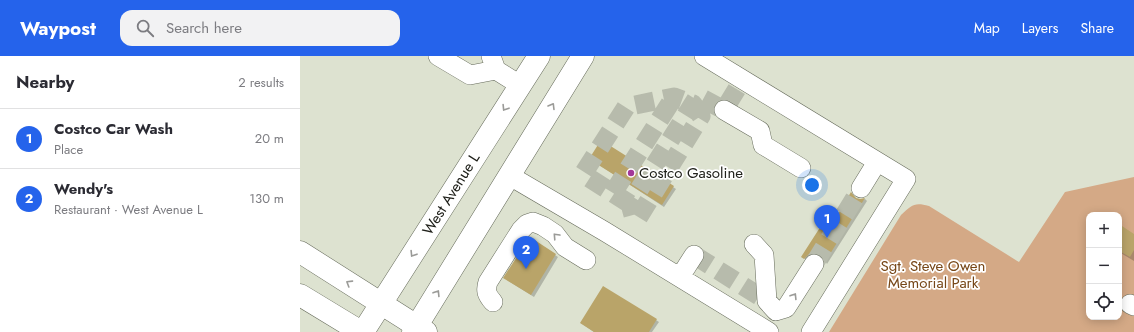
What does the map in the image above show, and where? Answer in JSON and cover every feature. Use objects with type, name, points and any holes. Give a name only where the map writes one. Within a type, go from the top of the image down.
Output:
[{"type":"main road","name":"West Avenue L","points":[[362,332],[382,304],[538,56]]},
{"type":"main road","points":[[300,252],[382,304],[419,330],[583,56]]},
{"type":"main road","points":[[300,295],[362,332]]},
{"type":"lane","points":[[438,56],[470,75],[493,63],[520,85]]},
{"type":"lane","points":[[704,56],[906,179],[811,332]]},
{"type":"lane","points":[[724,110],[760,131],[763,145],[800,168]]},
{"type":"lane","points":[[861,188],[878,162]]},
{"type":"lane","points":[[510,176],[769,332]]},
{"type":"lane","points":[[493,302],[487,296],[486,288],[488,282],[521,230],[527,224],[533,222],[543,226],[555,234],[565,247],[586,260]]},
{"type":"lane","points":[[754,244],[764,255],[768,301],[776,311],[786,308],[814,264]]},
{"type":"lane","points":[[680,277],[694,255]]},
{"type":"green space","name":"Sgt. Steve Owen Memorial Park","points":[[1134,177],[1134,332],[829,332],[901,215],[916,204],[929,206],[1019,262],[1065,192]]},
{"type":"building","name":"Costco Gasoline","points":[[601,140],[674,186],[662,205],[589,159]]},
{"type":"building","points":[[851,192],[856,198],[865,198],[825,262],[820,255],[815,253],[809,254],[804,259],[801,257],[828,215],[835,219]]},
{"type":"building","points":[[1122,226],[1134,234],[1134,250],[1130,257],[1122,253]]},
{"type":"building","points":[[530,237],[556,254],[531,295],[503,278]]},
{"type":"building","points":[[603,286],[657,319],[649,332],[594,332],[580,323]]},
{"type":"tunnel","points":[[633,215],[630,204],[698,96],[724,110],[743,79]]},
{"type":"tunnel","points":[[613,193],[674,97]]},
{"type":"tunnel","points":[[630,204],[583,174],[626,107],[674,97],[693,104],[701,116],[635,223]]},
{"type":"tunnel","points":[[814,264],[861,188]]},
{"type":"tunnel","points":[[694,255],[767,301]]},
{"type":"place","name":"Costco Gasoline","points":[[631,173]]},
{"type":"place","name":"Costco Car Wash","points":[[827,238]]},
{"type":"place","name":"Wendy's","points":[[526,269]]}]
